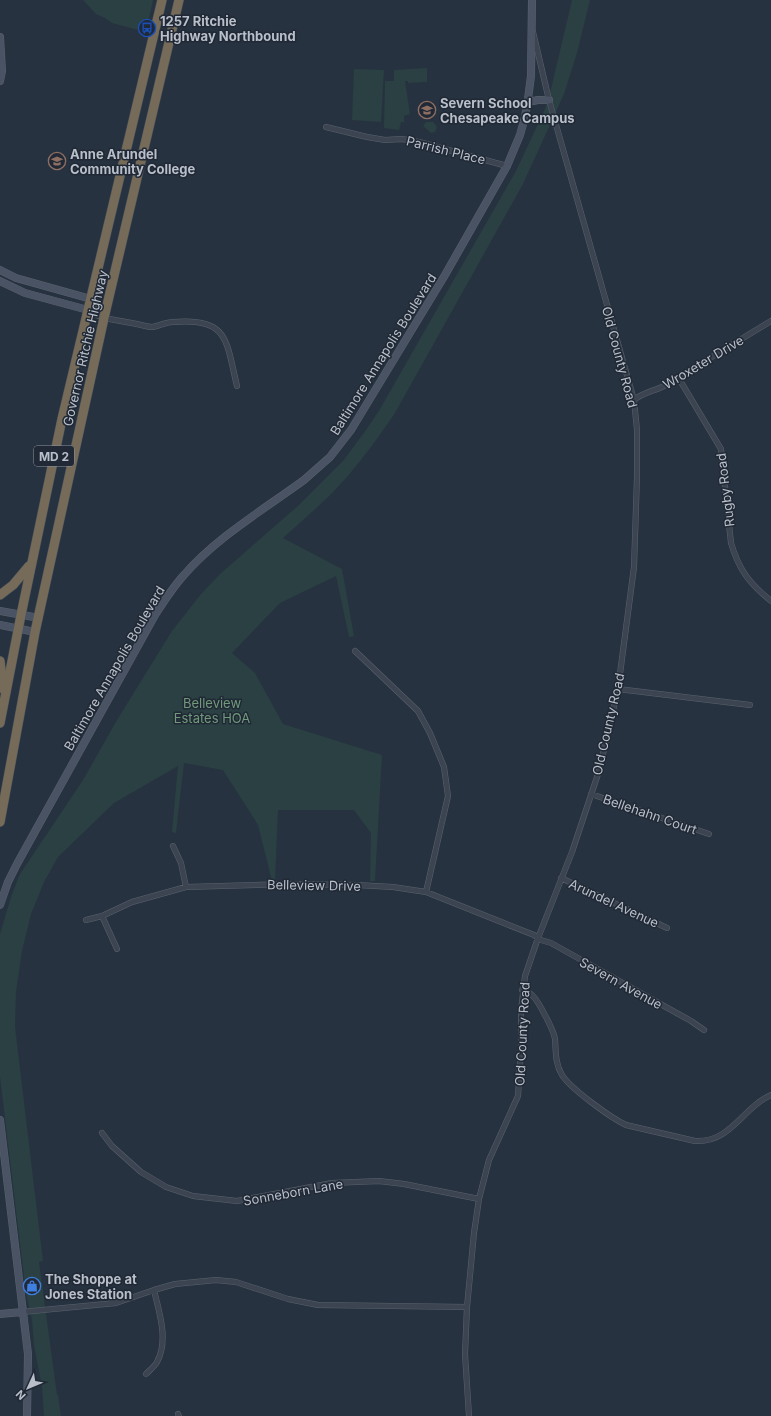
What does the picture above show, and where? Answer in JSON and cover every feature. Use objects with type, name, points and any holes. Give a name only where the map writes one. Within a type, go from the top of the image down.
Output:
[{"type":"highway","name":"Governor Ritchie Highway","points":[[0,723],[62,419],[162,0]]},
{"type":"highway","name":"Governor Ritchie Highway","points":[[0,822],[35,632],[104,318],[179,0]]},
{"type":"highway","points":[[0,595],[13,585],[32,561]]},
{"type":"highway","points":[[0,661],[4,703]]},
{"type":"street","name":"Baltimore Annapolis Boulevard","points":[[0,905],[8,882],[20,858],[155,615],[169,593],[184,575],[214,547],[318,469],[341,445],[365,409],[445,275],[507,166],[520,135],[528,102],[531,76],[532,0]]},
{"type":"street","name":"Old County Road","points":[[469,1416],[465,1354],[467,1307],[474,1233],[480,1199],[489,1160],[518,1096],[521,1057],[522,990],[525,976],[538,938],[572,852],[599,771],[607,740],[618,689],[634,567],[637,430],[634,400],[549,100],[532,26]]},
{"type":"street","points":[[0,37],[2,71],[0,81]]},
{"type":"street","points":[[528,102],[549,100]]},
{"type":"street","name":"Parrish Place","points":[[326,128],[385,140],[402,139],[418,142],[507,166]]},
{"type":"street","points":[[0,270],[16,278],[91,299],[104,318]]},
{"type":"street","points":[[0,281],[25,293],[88,310],[104,318],[152,327],[171,322],[188,321],[202,321],[212,325],[222,334],[227,347],[237,386]]},
{"type":"street","name":"Wroxeter Drive","points":[[634,400],[638,396],[656,391],[771,321]]},
{"type":"street","name":"Rugby Road","points":[[678,377],[721,449],[731,543],[735,555],[744,574],[756,588],[771,601]]},
{"type":"street","points":[[0,611],[39,618]]},
{"type":"street","points":[[0,625],[35,632]]},
{"type":"street","points":[[355,651],[418,711],[430,733],[444,767],[448,796],[426,892]]},
{"type":"street","points":[[618,689],[750,704]]},
{"type":"street","name":"Bellehahn Court","points":[[591,794],[709,834]]},
{"type":"street","points":[[173,846],[181,863],[186,887]]},
{"type":"street","name":"Arundel Avenue","points":[[562,878],[667,928]]},
{"type":"street","name":"Belleview Drive","points":[[86,920],[102,916],[132,902],[186,887],[288,884],[357,885],[393,887],[426,892],[534,935],[538,938]]},
{"type":"street","points":[[102,916],[118,949]]},
{"type":"street","name":"Severn Avenue","points":[[538,938],[691,1021],[704,1030]]},
{"type":"street","points":[[522,990],[533,995],[555,1038],[558,1066],[562,1075],[592,1102],[626,1125],[705,1142],[718,1137],[732,1127],[756,1104],[771,1095]]},
{"type":"street","points":[[0,1120],[28,1354],[27,1416]]},
{"type":"street","name":"Sonneborn Lane","points":[[102,1133],[112,1146],[141,1172],[166,1187],[193,1196],[237,1201],[332,1183],[379,1181],[404,1184],[480,1199]]},
{"type":"street","points":[[0,1314],[116,1303],[175,1284],[196,1281],[225,1280],[246,1284],[299,1302],[318,1305],[467,1307]]},
{"type":"street","points":[[146,1374],[159,1358],[163,1334],[154,1290]]},
{"type":"green space","points":[[83,0],[153,0],[146,32],[112,23],[96,14]]},
{"type":"green space","name":"Belleview Estates HOA","points":[[572,0],[590,0],[577,53],[564,94],[523,184],[395,413],[360,461],[340,485],[283,538],[342,569],[354,636],[349,637],[336,576],[280,603],[232,653],[255,673],[283,724],[382,755],[375,881],[370,881],[371,833],[354,810],[278,810],[275,881],[272,881],[258,825],[223,770],[184,763],[176,833],[172,832],[178,766],[114,803],[58,857],[44,882],[31,914],[22,951],[16,992],[15,1027],[43,1261],[39,1262],[61,1416],[44,1416],[42,1387],[34,1345],[32,1320],[26,1293],[0,1077],[0,934],[11,897],[20,874],[83,780],[117,720],[172,631],[201,594],[220,574],[299,505],[343,461],[380,409],[516,171],[545,109]]},
{"type":"green space","points":[[427,68],[427,82],[408,83],[408,81],[405,81],[410,114],[404,116],[404,122],[401,122],[399,130],[384,128],[385,81],[394,81],[394,70]]},
{"type":"green space","points":[[354,69],[384,70],[381,122],[352,120]]},
{"type":"green space","points":[[426,122],[433,122],[437,127],[435,132],[431,133],[423,126]]},
{"type":"place","name":"1257 Ritchie Highway Northbound","points":[[147,28]]},
{"type":"place","name":"Severn School Chesapeake Campus","points":[[427,110]]},
{"type":"place","name":"Anne Arundel Community College","points":[[57,161]]},
{"type":"place","name":"The Shoppe at Jones Station","points":[[32,1286]]}]
